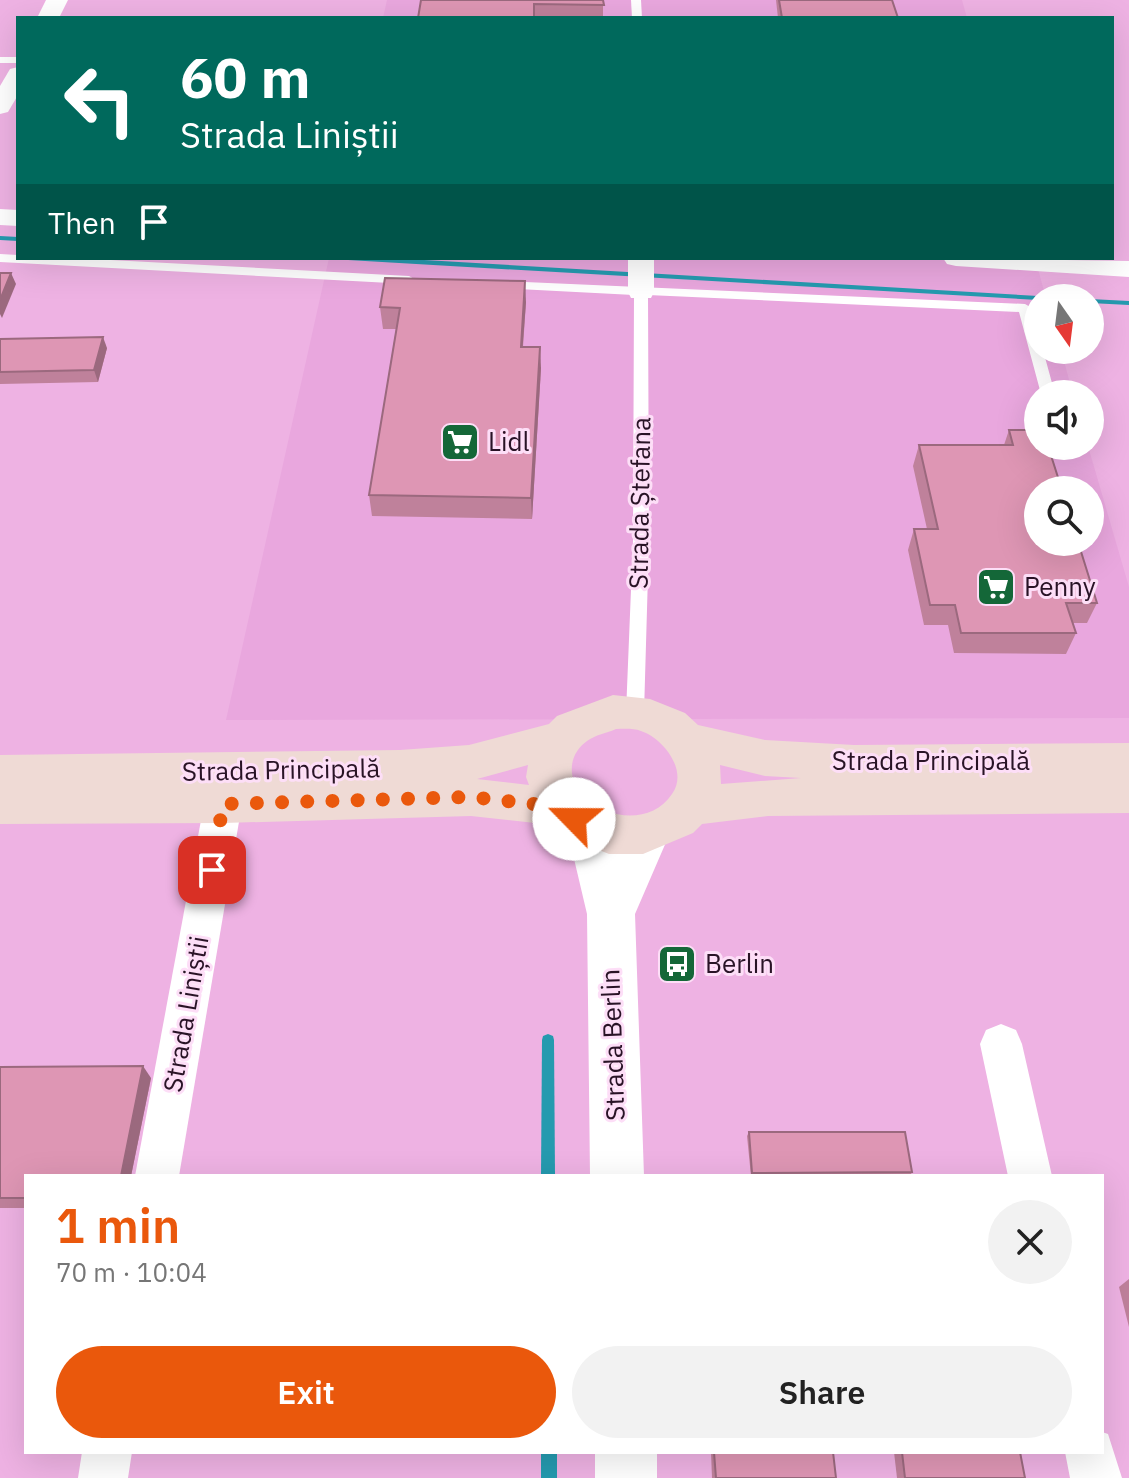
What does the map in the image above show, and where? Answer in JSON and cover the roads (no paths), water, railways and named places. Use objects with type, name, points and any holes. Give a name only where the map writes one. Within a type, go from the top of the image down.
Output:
[{"type":"main road","points":[[613,712],[635,713],[664,722],[688,740],[701,772],[691,806],[680,818],[647,833],[618,836],[575,818],[553,796],[549,761],[559,739],[574,726],[613,712]]},
{"type":"main road","name":"Strada Principală","points":[[0,773],[400,768],[469,763],[559,739]]},
{"type":"main road","name":"Strada Principală","points":[[688,740],[765,758],[854,763],[1129,761]]},
{"type":"main road","name":"Strada Principală","points":[[691,806],[768,797],[1129,794]]},
{"type":"main road","name":"Strada Principală","points":[[0,805],[223,804],[471,797],[575,818]]},
{"type":"street","points":[[0,107],[16,78]]},
{"type":"street","points":[[987,260],[1129,269]]},
{"type":"street","name":"Strada Liniștii","points":[[157,1174],[223,804]]},
{"type":"street","name":"Strada Berlin","points":[[575,818],[611,914],[617,1174]]},
{"type":"street","name":"Strada Berlin","points":[[611,914],[647,833]]},
{"type":"street","points":[[1001,1044],[1030,1174]]},
{"type":"street","points":[[103,1478],[107,1454]]},
{"type":"street","points":[[626,1454],[626,1478]]},
{"type":"street","points":[[1090,1454],[1096,1478]]},
{"type":"lane","points":[[37,260],[420,281]]},
{"type":"lane","points":[[482,284],[641,274],[1025,308],[1044,380]]},
{"type":"lane","name":"Strada Ștefana","points":[[635,713],[641,556],[641,274]]},
{"type":"waterway","points":[[0,238],[16,239]]},
{"type":"waterway","points":[[382,260],[1024,297]]},
{"type":"waterway","points":[[1104,302],[1129,303]]},
{"type":"waterway","points":[[548,1040],[548,1174]]},
{"type":"waterway","points":[[549,1454],[549,1478]]},
{"type":"place","name":"Lidl","points":[[460,442]]},
{"type":"place","name":"Penny","points":[[996,587]]},
{"type":"place","name":"Berlin","points":[[677,964]]}]
